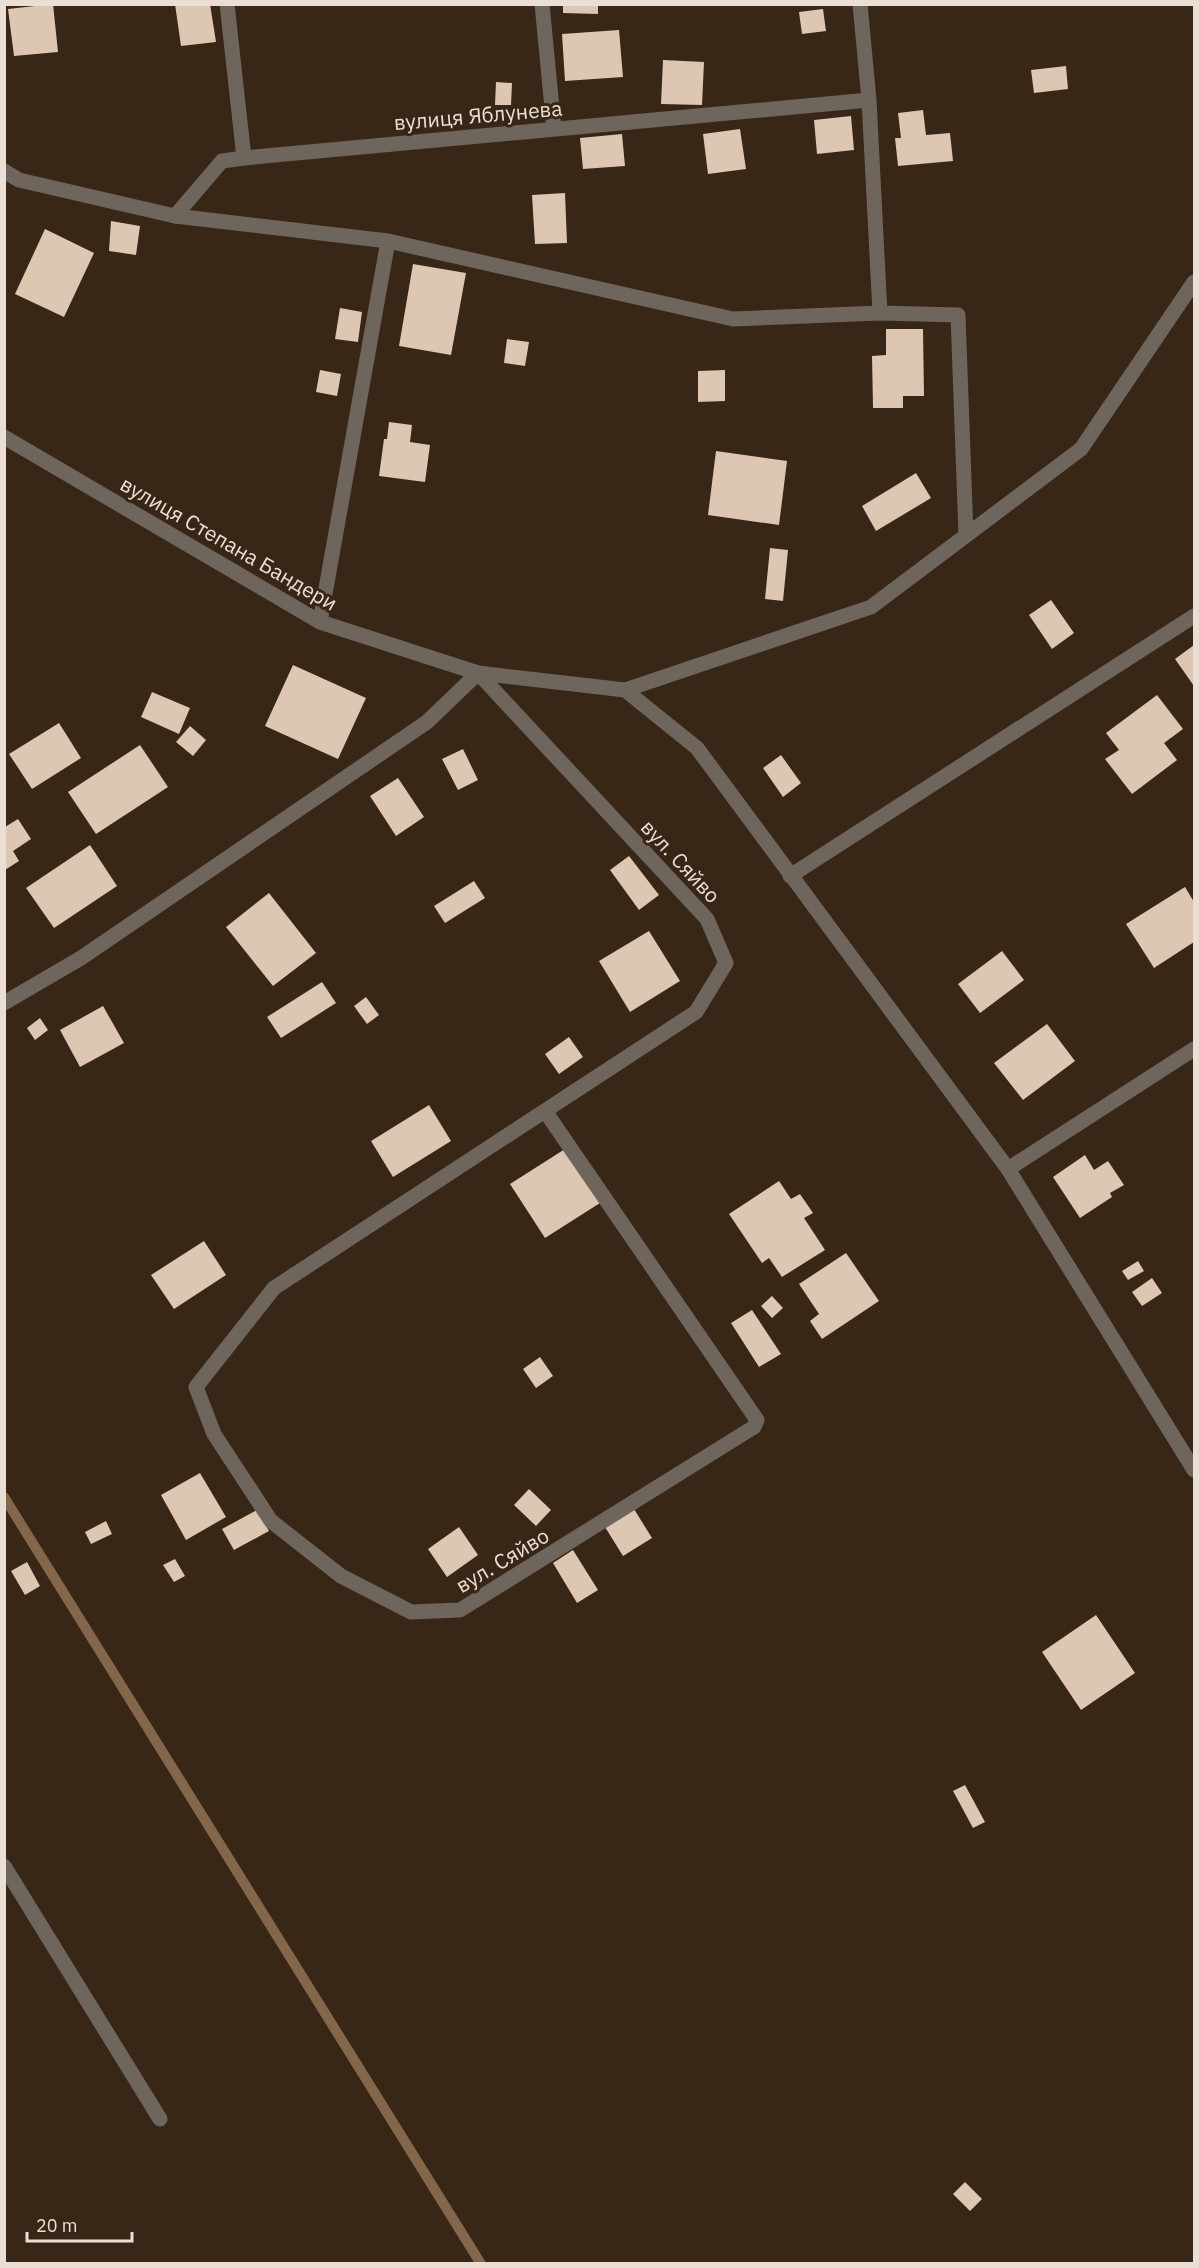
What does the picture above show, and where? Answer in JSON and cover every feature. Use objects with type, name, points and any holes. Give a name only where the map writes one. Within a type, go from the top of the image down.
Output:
[{"type":"street","points":[[227,4],[244,158]]},
{"type":"street","points":[[542,4],[554,129]]},
{"type":"street","points":[[860,4],[869,100],[880,313]]},
{"type":"street","name":"вулиця Яблунева","points":[[175,216],[222,161],[869,100]]},
{"type":"street","points":[[4,171],[19,180],[175,216],[388,242],[733,319],[880,313],[958,315],[966,535]]},
{"type":"street","points":[[320,622],[388,242]]},
{"type":"street","points":[[625,690],[871,607],[1081,449],[1194,282]]},
{"type":"street","name":"вулиця Степана Бандери","points":[[4,436],[320,622],[478,673],[625,690]]},
{"type":"street","points":[[790,876],[1194,616]]},
{"type":"street","points":[[4,1003],[81,958],[427,722],[478,673]]},
{"type":"street","name":"вул. Сяйво","points":[[478,673],[707,919],[726,963],[696,1012],[274,1288],[196,1388],[214,1434],[271,1521],[341,1576],[411,1612],[460,1610],[754,1427],[757,1420],[545,1111]]},
{"type":"street","points":[[625,690],[697,748],[1008,1169],[1194,1468]]},
{"type":"street","points":[[1008,1169],[1194,1049]]},
{"type":"street","points":[[4,1866],[160,2119]]},
{"type":"building","points":[[53,4],[58,52],[14,56],[8,9]]},
{"type":"building","points":[[175,4],[210,4],[216,42],[181,46]]},
{"type":"building","points":[[563,4],[598,4],[598,14],[563,13]]},
{"type":"building","points":[[823,9],[826,31],[802,34],[799,12]]},
{"type":"building","points":[[619,30],[623,77],[565,81],[562,34]]},
{"type":"building","points":[[663,60],[704,62],[702,105],[661,104]]},
{"type":"building","points":[[1066,66],[1068,89],[1034,93],[1031,70]]},
{"type":"building","points":[[496,82],[512,83],[511,105],[495,105]]},
{"type":"building","points":[[923,110],[926,135],[950,133],[953,161],[898,166],[895,138],[901,138],[898,113]]},
{"type":"building","points":[[851,116],[854,150],[817,154],[814,120]]},
{"type":"building","points":[[740,129],[746,169],[708,174],[703,134]]},
{"type":"building","points":[[622,134],[625,166],[583,169],[580,138]]},
{"type":"building","points":[[565,193],[567,243],[535,244],[532,195]]},
{"type":"building","points":[[111,221],[140,226],[136,255],[109,251]]},
{"type":"building","points":[[45,229],[94,253],[64,317],[15,294]]},
{"type":"building","points":[[413,264],[466,273],[451,355],[399,346]]},
{"type":"building","points":[[340,308],[362,312],[358,342],[335,339]]},
{"type":"building","points":[[886,329],[923,329],[924,396],[903,396],[903,408],[873,408],[872,356],[886,355]]},
{"type":"building","points":[[507,339],[529,342],[525,366],[504,363]]},
{"type":"building","points":[[320,370],[341,374],[337,396],[316,392]]},
{"type":"building","points":[[725,370],[725,401],[698,402],[698,371]]},
{"type":"building","points":[[389,422],[412,425],[410,442],[430,445],[425,482],[379,476],[384,439],[387,439]]},
{"type":"building","points":[[716,451],[787,461],[779,525],[708,515]]},
{"type":"building","points":[[916,473],[931,498],[876,531],[862,506]]},
{"type":"building","points":[[770,548],[788,550],[783,601],[765,599]]},
{"type":"building","points":[[1051,600],[1074,633],[1052,649],[1029,615]]},
{"type":"building","points":[[1194,645],[1194,686],[1175,659]]},
{"type":"building","points":[[293,665],[366,698],[338,759],[265,726]]},
{"type":"building","points":[[152,692],[190,708],[179,734],[141,717]]},
{"type":"building","points":[[1157,695],[1183,729],[1164,743],[1177,760],[1132,794],[1105,759],[1119,750],[1106,733]]},
{"type":"building","points":[[59,723],[81,758],[32,789],[9,754]]},
{"type":"building","points":[[190,726],[206,740],[193,756],[176,742]]},
{"type":"building","points":[[140,745],[168,787],[96,834],[68,792]]},
{"type":"building","points":[[463,749],[478,780],[458,790],[442,759]]},
{"type":"building","points":[[781,755],[801,783],[783,797],[763,768]]},
{"type":"building","points":[[398,778],[424,817],[396,836],[370,796]]},
{"type":"building","points":[[18,819],[31,839],[13,851],[19,861],[5,870],[5,827]]},
{"type":"building","points":[[90,845],[117,886],[54,928],[26,888]]},
{"type":"building","points":[[629,856],[659,895],[639,910],[610,870]]},
{"type":"building","points":[[474,881],[485,898],[445,923],[434,906]]},
{"type":"building","points":[[1185,887],[1194,902],[1194,942],[1154,968],[1126,924]]},
{"type":"building","points":[[269,893],[316,953],[273,986],[226,927]]},
{"type":"building","points":[[649,931],[680,981],[630,1012],[599,961]]},
{"type":"building","points":[[1002,951],[1024,980],[980,1013],[958,984]]},
{"type":"building","points":[[322,982],[336,1003],[281,1038],[267,1017]]},
{"type":"building","points":[[366,997],[379,1015],[367,1024],[354,1006]]},
{"type":"building","points":[[103,1006],[124,1043],[80,1067],[60,1030]]},
{"type":"building","points":[[40,1018],[48,1030],[35,1040],[27,1028]]},
{"type":"building","points":[[1047,1024],[1075,1061],[1023,1100],[994,1063]]},
{"type":"building","points":[[569,1037],[583,1057],[559,1074],[545,1054]]},
{"type":"building","points":[[429,1105],[451,1141],[393,1177],[371,1141]]},
{"type":"building","points":[[565,1149],[600,1203],[545,1238],[510,1184]]},
{"type":"building","points":[[1085,1155],[1094,1170],[1108,1161],[1124,1185],[1110,1193],[1112,1197],[1080,1218],[1053,1177]]},
{"type":"building","points":[[779,1181],[791,1199],[800,1194],[813,1213],[804,1218],[825,1250],[782,1277],[769,1258],[762,1263],[729,1214]]},
{"type":"building","points":[[204,1241],[226,1275],[174,1309],[151,1275]]},
{"type":"building","points":[[846,1253],[879,1301],[822,1339],[810,1321],[819,1314],[799,1284]]},
{"type":"building","points":[[1138,1261],[1144,1271],[1128,1280],[1122,1271]]},
{"type":"building","points":[[1152,1278],[1162,1293],[1142,1306],[1132,1292]]},
{"type":"building","points":[[772,1296],[783,1308],[772,1318],[761,1306]]},
{"type":"building","points":[[752,1310],[781,1354],[759,1367],[731,1323]]},
{"type":"building","points":[[540,1357],[553,1376],[536,1388],[523,1369]]},
{"type":"building","points":[[200,1473],[226,1517],[186,1540],[161,1495]]},
{"type":"building","points":[[529,1489],[551,1510],[536,1526],[514,1505]]},
{"type":"building","points":[[634,1509],[652,1538],[623,1556],[605,1527]]},
{"type":"building","points":[[257,1510],[269,1531],[234,1550],[222,1529]]},
{"type":"building","points":[[106,1521],[112,1534],[91,1544],[85,1532]]},
{"type":"building","points":[[459,1527],[478,1555],[447,1577],[428,1549]]},
{"type":"building","points":[[573,1550],[598,1590],[577,1603],[553,1563]]},
{"type":"building","points":[[175,1559],[185,1576],[174,1582],[163,1565]]},
{"type":"building","points":[[27,1562],[40,1586],[25,1595],[11,1571]]},
{"type":"building","points":[[1096,1615],[1135,1673],[1081,1710],[1042,1652]]},
{"type":"building","points":[[965,1785],[985,1822],[973,1828],[953,1791]]},
{"type":"building","points":[[965,2182],[982,2199],[970,2211],[953,2194]]},
{"type":"waterway","points":[[4,1497],[481,2264]]}]
